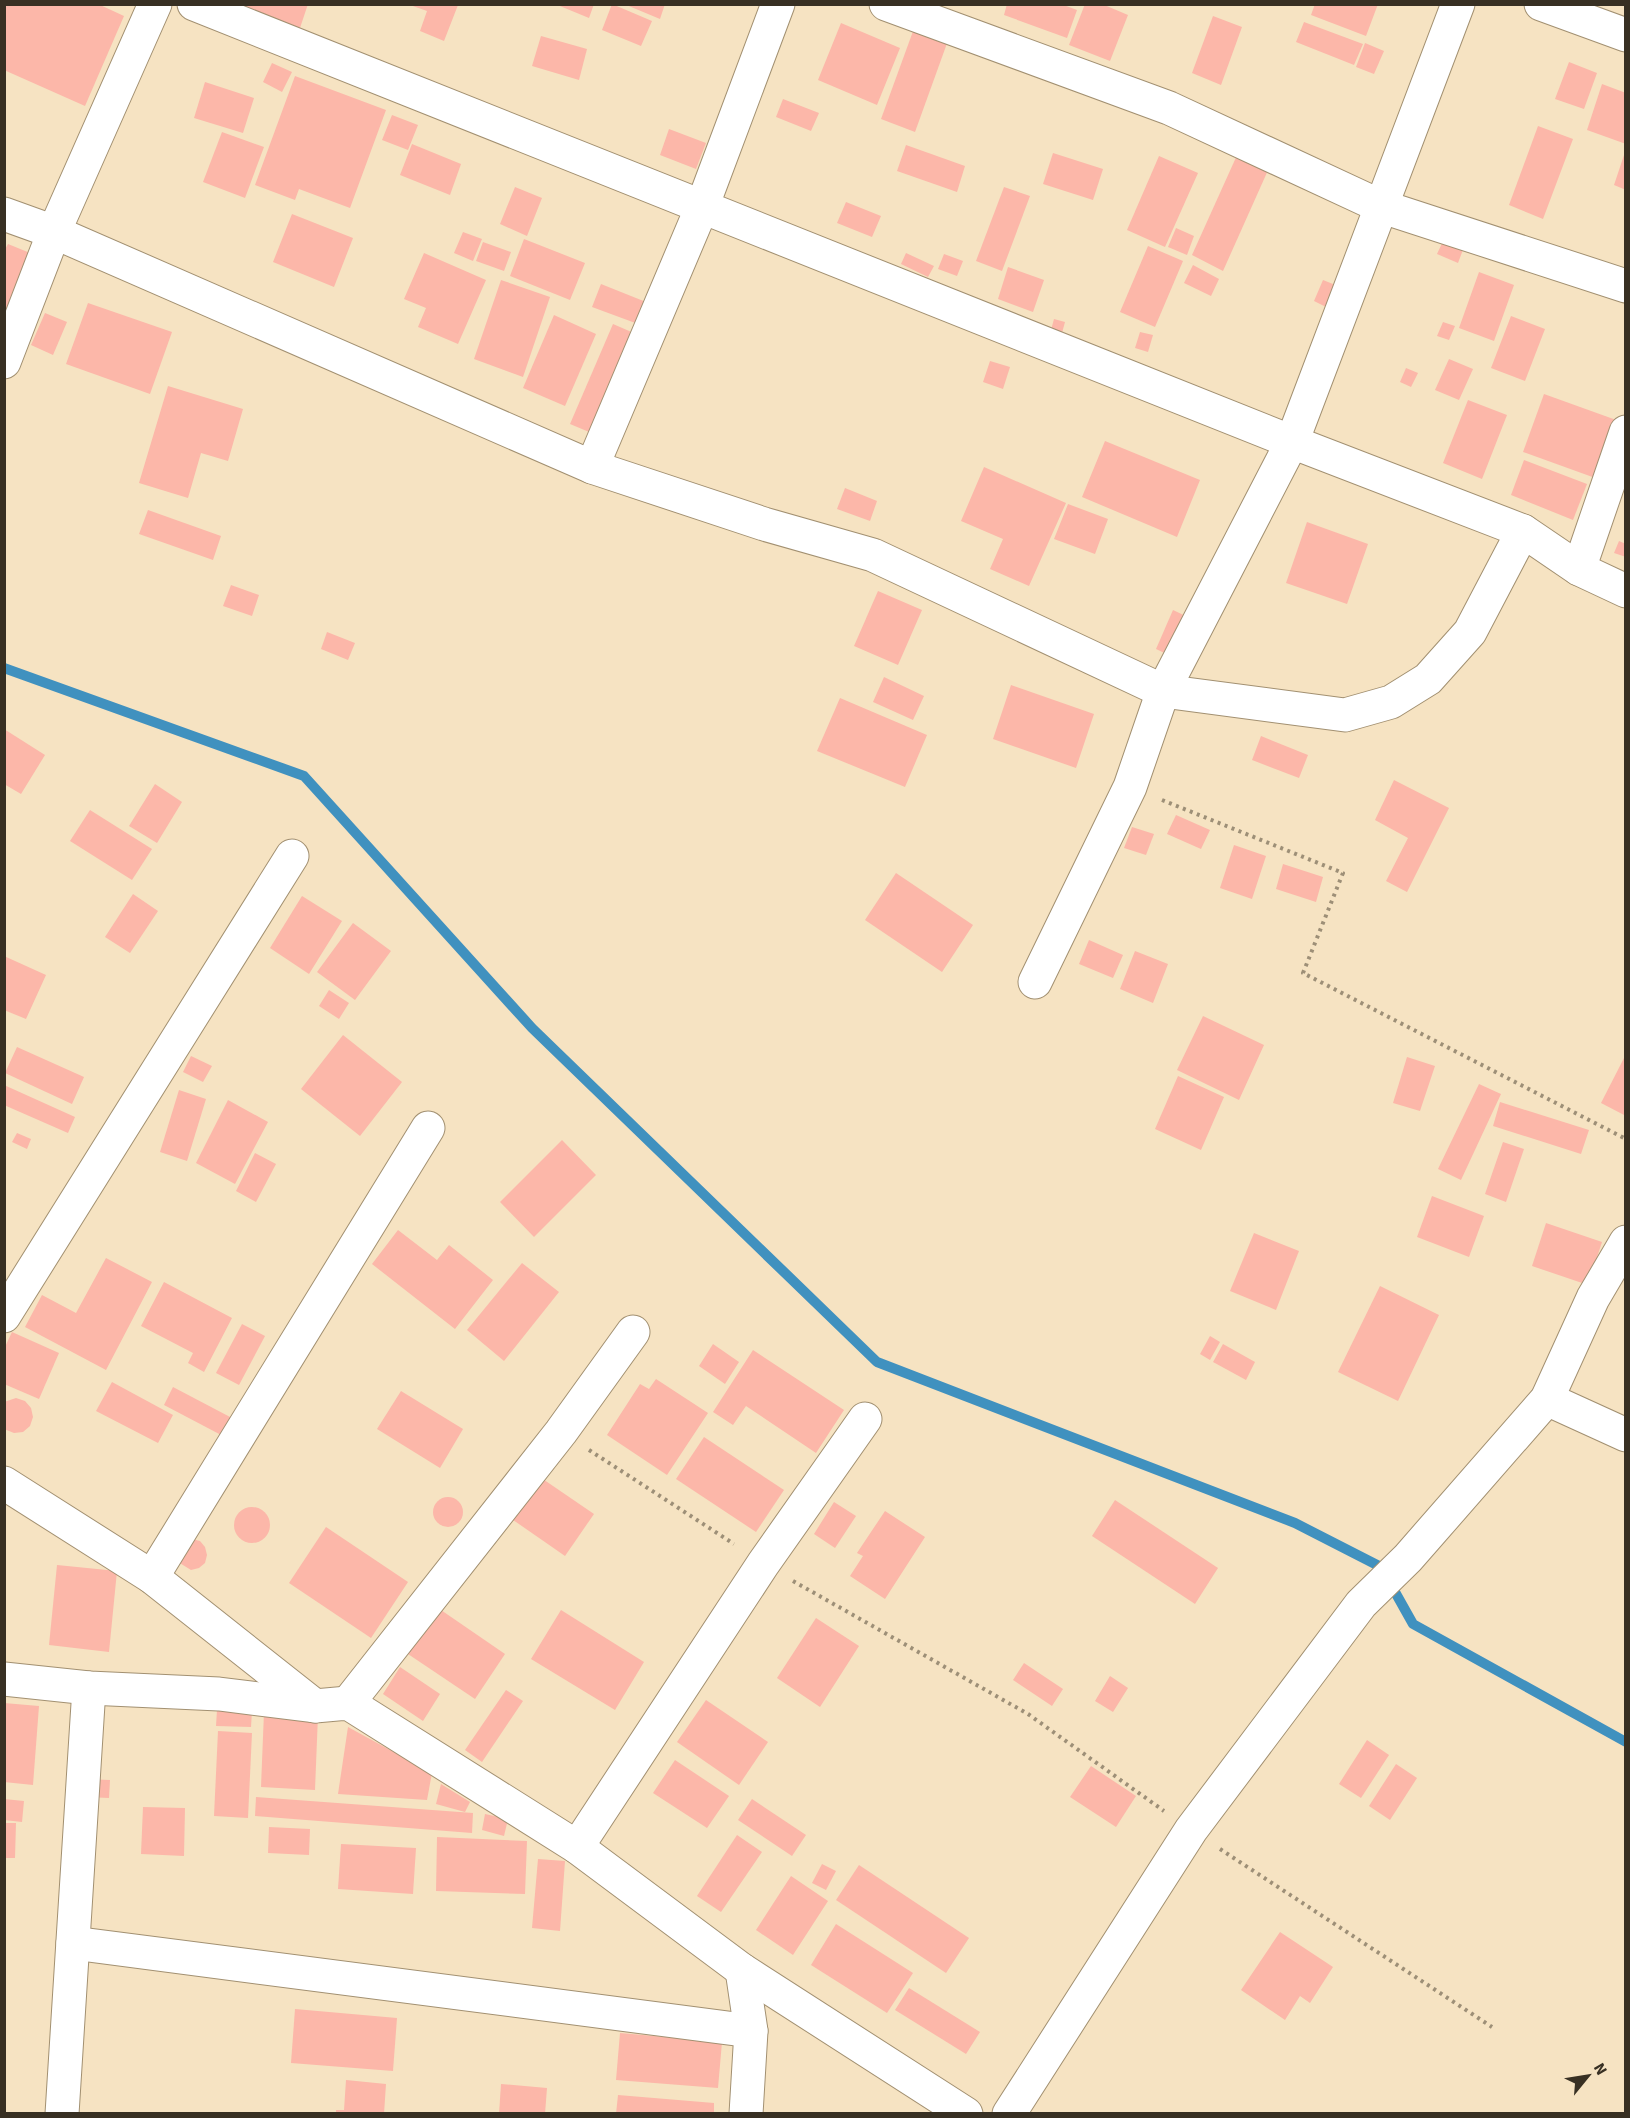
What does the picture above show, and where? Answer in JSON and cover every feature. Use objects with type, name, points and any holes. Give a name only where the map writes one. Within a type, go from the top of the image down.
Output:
[{"type":"street","points":[[4,362],[54,232],[155,4]]},
{"type":"street","points":[[194,4],[1292,442],[1523,531],[1579,569],[1626,591]]},
{"type":"street","points":[[592,466],[702,207],[778,4]]},
{"type":"street","points":[[886,4],[1169,108],[1380,206],[1626,286]]},
{"type":"street","points":[[1035,982],[1130,787],[1162,691],[1292,442],[1458,4]]},
{"type":"street","points":[[1541,4],[1626,34]]},
{"type":"street","points":[[4,214],[54,232],[592,466],[764,524],[873,555],[1162,691],[1345,715],[1391,702],[1428,679],[1470,632],[1523,531]]},
{"type":"street","points":[[1579,569],[1626,432]]},
{"type":"street","points":[[4,1316],[292,856]]},
{"type":"street","points":[[152,1577],[428,1128]]},
{"type":"street","points":[[1009,2114],[1191,1830],[1361,1604],[1408,1558],[1547,1399],[1593,1298],[1626,1242]]},
{"type":"street","points":[[348,1703],[561,1432],[633,1332]]},
{"type":"street","points":[[1547,1399],[1626,1435]]},
{"type":"street","points":[[577,1847],[763,1564],[865,1419]]},
{"type":"street","points":[[4,1483],[152,1577],[315,1706]]},
{"type":"street","points":[[4,1679],[89,1688],[219,1694],[315,1706],[348,1703],[577,1847],[741,1970],[966,2114]]},
{"type":"street","points":[[62,2114],[89,1688]]},
{"type":"street","points":[[73,1943],[751,2031]]},
{"type":"street","points":[[741,1970],[751,2031],[746,2114]]},
{"type":"path","points":[[1130,787],[1343,873],[1303,973],[1626,1139]]},
{"type":"path","points":[[561,1432],[668,1498],[763,1564],[1028,1714],[1191,1830],[1492,2027]]},
{"type":"building","points":[[4,4],[98,4],[124,16],[85,106],[4,70]]},
{"type":"building","points":[[239,4],[308,4],[300,28]]},
{"type":"building","points":[[555,4],[594,4],[589,18]]},
{"type":"building","points":[[612,4],[652,21],[641,46],[602,30]]},
{"type":"building","points":[[624,4],[665,4],[660,19]]},
{"type":"building","points":[[1007,4],[1061,4],[1077,10],[1067,38],[1004,15]]},
{"type":"building","points":[[1085,4],[1102,4],[1128,15],[1110,61],[1069,45]]},
{"type":"building","points":[[1315,4],[1378,4],[1366,36],[1311,15]]},
{"type":"building","points":[[410,5],[458,5],[444,41],[420,31],[427,11]]},
{"type":"building","points":[[1213,16],[1242,27],[1221,85],[1192,73]]},
{"type":"building","points":[[1304,22],[1363,44],[1354,65],[1296,42]]},
{"type":"building","points":[[841,23],[900,48],[877,105],[818,80]]},
{"type":"building","points":[[916,23],[950,35],[915,132],[881,119]]},
{"type":"building","points":[[541,36],[587,49],[579,80],[532,66]]},
{"type":"building","points":[[1365,43],[1384,51],[1374,74],[1356,67]]},
{"type":"building","points":[[1569,62],[1597,73],[1584,109],[1555,99]]},
{"type":"building","points":[[272,63],[292,72],[282,92],[263,82]]},
{"type":"building","points":[[295,76],[386,110],[350,208],[299,189],[295,200],[255,185]]},
{"type":"building","points":[[205,82],[254,98],[243,133],[194,118]]},
{"type":"building","points":[[1602,84],[1626,93],[1626,144],[1587,130]]},
{"type":"building","points":[[783,99],[819,113],[811,131],[776,117]]},
{"type":"building","points":[[392,115],[418,125],[408,150],[382,140]]},
{"type":"building","points":[[1538,126],[1573,139],[1543,219],[1509,205]]},
{"type":"building","points":[[669,129],[706,143],[696,169],[660,155]]},
{"type":"building","points":[[222,132],[264,147],[245,198],[203,182]]},
{"type":"building","points":[[412,144],[461,164],[450,195],[400,175]]},
{"type":"building","points":[[906,145],[965,166],[957,192],[897,171]]},
{"type":"building","points":[[1626,152],[1626,190],[1614,185]]},
{"type":"building","points":[[1053,153],[1103,169],[1093,200],[1043,184]]},
{"type":"building","points":[[1238,153],[1269,168],[1223,271],[1192,255]]},
{"type":"building","points":[[1159,156],[1198,173],[1165,247],[1127,230]]},
{"type":"building","points":[[515,187],[542,198],[527,236],[500,224]]},
{"type":"building","points":[[1004,187],[1030,196],[1002,271],[976,261]]},
{"type":"building","points":[[846,202],[881,216],[872,237],[837,223]]},
{"type":"building","points":[[292,214],[353,238],[334,287],[273,262]]},
{"type":"building","points":[[1176,228],[1194,236],[1187,255],[1168,247]]},
{"type":"building","points":[[463,232],[482,239],[473,261],[454,253]]},
{"type":"building","points":[[524,239],[585,263],[570,300],[510,276]]},
{"type":"building","points":[[1444,239],[1464,247],[1458,263],[1437,254]]},
{"type":"building","points":[[483,242],[511,252],[504,271],[476,261]]},
{"type":"building","points":[[8,244],[35,255],[12,311],[4,308],[4,251]]},
{"type":"building","points":[[1148,246],[1183,261],[1155,327],[1120,312]]},
{"type":"building","points":[[424,253],[486,280],[458,344],[418,327],[426,308],[404,299]]},
{"type":"building","points":[[906,253],[934,266],[928,277],[901,264]]},
{"type":"building","points":[[944,254],[963,261],[957,276],[938,269]]},
{"type":"building","points":[[1193,265],[1219,279],[1211,296],[1184,283]]},
{"type":"building","points":[[1008,267],[1044,280],[1033,312],[998,299]]},
{"type":"building","points":[[1479,272],[1514,285],[1494,341],[1459,328]]},
{"type":"building","points":[[501,280],[550,297],[523,377],[474,359]]},
{"type":"building","points":[[1323,280],[1338,286],[1328,308],[1314,301]]},
{"type":"building","points":[[601,284],[646,302],[638,324],[592,307]]},
{"type":"building","points":[[88,303],[172,332],[150,394],[66,364]]},
{"type":"building","points":[[45,313],[67,322],[53,355],[31,345]]},
{"type":"building","points":[[554,315],[596,334],[565,406],[523,388]]},
{"type":"building","points":[[1511,316],[1545,329],[1525,381],[1491,368]]},
{"type":"building","points":[[1054,319],[1065,322],[1062,333],[1051,330]]},
{"type":"building","points":[[1443,322],[1455,326],[1449,340],[1437,336]]},
{"type":"building","points":[[613,324],[643,337],[601,437],[570,424]]},
{"type":"building","points":[[1140,332],[1153,335],[1148,352],[1135,348]]},
{"type":"building","points":[[1449,359],[1473,369],[1459,400],[1435,390]]},
{"type":"building","points":[[990,361],[1010,367],[1003,389],[983,382]]},
{"type":"building","points":[[1406,368],[1418,373],[1411,387],[1400,382]]},
{"type":"building","points":[[168,386],[243,409],[228,461],[201,453],[188,498],[139,483]]},
{"type":"building","points":[[1544,394],[1619,421],[1598,479],[1523,452]]},
{"type":"building","points":[[1468,400],[1507,415],[1482,479],[1443,463]]},
{"type":"building","points":[[1105,441],[1200,480],[1177,537],[1082,497]]},
{"type":"building","points":[[1524,460],[1587,484],[1573,520],[1511,495]]},
{"type":"building","points":[[984,467],[1066,503],[1029,586],[990,569],[1003,539],[961,521]]},
{"type":"building","points":[[845,488],[877,501],[870,521],[837,509]]},
{"type":"building","points":[[1068,504],[1108,519],[1095,554],[1054,539]]},
{"type":"building","points":[[148,510],[221,536],[213,560],[139,534]]},
{"type":"building","points":[[1307,522],[1368,544],[1347,604],[1286,583]]},
{"type":"building","points":[[1619,541],[1626,544],[1626,557],[1614,553]]},
{"type":"building","points":[[231,585],[259,595],[252,616],[223,606]]},
{"type":"building","points":[[878,591],[922,610],[898,665],[854,646]]},
{"type":"building","points":[[1173,610],[1192,619],[1175,658],[1156,649]]},
{"type":"building","points":[[327,632],[355,643],[348,660],[321,649]]},
{"type":"building","points":[[884,677],[924,696],[913,720],[873,702]]},
{"type":"building","points":[[1011,685],[1094,714],[1076,768],[993,739]]},
{"type":"building","points":[[840,698],[927,735],[905,787],[817,751]]},
{"type":"building","points":[[4,729],[45,755],[21,794],[4,784]]},
{"type":"building","points":[[1261,736],[1308,755],[1299,778],[1252,760]]},
{"type":"building","points":[[1394,780],[1449,808],[1407,892],[1386,881],[1408,838],[1375,820]]},
{"type":"building","points":[[155,784],[182,802],[157,843],[129,826]]},
{"type":"building","points":[[90,810],[152,849],[132,880],[70,841]]},
{"type":"building","points":[[1176,815],[1210,830],[1201,849],[1167,834]]},
{"type":"building","points":[[1132,827],[1154,834],[1146,855],[1124,848]]},
{"type":"building","points":[[1234,845],[1266,856],[1252,899],[1220,888]]},
{"type":"building","points":[[1283,864],[1323,877],[1316,902],[1276,889]]},
{"type":"building","points":[[896,873],[973,925],[942,972],[865,920]]},
{"type":"building","points":[[133,894],[158,911],[130,953],[105,937]]},
{"type":"building","points":[[302,896],[342,921],[309,974],[270,948]]},
{"type":"building","points":[[353,923],[391,951],[355,1000],[317,972]]},
{"type":"building","points":[[1089,940],[1123,955],[1113,978],[1079,964]]},
{"type":"building","points":[[1135,951],[1168,964],[1153,1003],[1120,989]]},
{"type":"building","points":[[4,956],[46,975],[26,1019],[4,1010]]},
{"type":"building","points":[[329,990],[349,1003],[339,1019],[319,1006]]},
{"type":"building","points":[[1203,1016],[1264,1045],[1239,1100],[1177,1070]]},
{"type":"building","points":[[343,1035],[402,1082],[360,1136],[301,1089]]},
{"type":"building","points":[[17,1047],[84,1077],[72,1104],[5,1073]]},
{"type":"building","points":[[191,1056],[212,1066],[203,1082],[183,1072]]},
{"type":"building","points":[[1407,1057],[1435,1066],[1420,1111],[1393,1103]]},
{"type":"building","points":[[1624,1058],[1626,1059],[1626,1116],[1601,1103]]},
{"type":"building","points":[[1178,1076],[1224,1097],[1201,1150],[1155,1129]]},
{"type":"building","points":[[1479,1084],[1501,1094],[1461,1180],[1438,1169]]},
{"type":"building","points":[[4,1085],[75,1117],[68,1133],[4,1105]]},
{"type":"building","points":[[179,1090],[206,1099],[187,1161],[160,1152]]},
{"type":"building","points":[[228,1100],[268,1122],[235,1184],[196,1163]]},
{"type":"building","points":[[1500,1102],[1589,1130],[1581,1154],[1493,1126]]},
{"type":"building","points":[[17,1133],[31,1139],[27,1149],[12,1142]]},
{"type":"building","points":[[562,1140],[596,1175],[534,1237],[500,1202]]},
{"type":"building","points":[[1503,1142],[1524,1149],[1506,1202],[1485,1194]]},
{"type":"building","points":[[255,1153],[276,1164],[256,1202],[236,1191]]},
{"type":"building","points":[[1432,1196],[1484,1216],[1469,1257],[1417,1237]]},
{"type":"building","points":[[1546,1223],[1602,1242],[1588,1285],[1532,1266]]},
{"type":"building","points":[[398,1230],[437,1260],[449,1245],[493,1280],[455,1329],[372,1264]]},
{"type":"building","points":[[1254,1233],[1299,1251],[1276,1310],[1230,1291]]},
{"type":"building","points":[[106,1258],[152,1282],[106,1370],[25,1327],[42,1295],[76,1313]]},
{"type":"building","points":[[522,1263],[559,1292],[504,1361],[467,1330]]},
{"type":"building","points":[[164,1282],[232,1318],[204,1372],[188,1363],[193,1353],[141,1326]]},
{"type":"building","points":[[1380,1286],[1439,1315],[1398,1401],[1338,1372]]},
{"type":"building","points":[[242,1324],[265,1336],[239,1385],[216,1373]]},
{"type":"building","points":[[12,1332],[59,1353],[39,1399],[4,1384],[4,1349]]},
{"type":"building","points":[[1210,1336],[1220,1342],[1210,1360],[1200,1354]]},
{"type":"building","points":[[713,1344],[739,1362],[725,1384],[699,1366]]},
{"type":"building","points":[[1223,1344],[1255,1362],[1246,1380],[1213,1362]]},
{"type":"building","points":[[753,1350],[844,1410],[816,1453],[746,1406],[733,1425],[713,1412]]},
{"type":"building","points":[[656,1379],[708,1413],[667,1475],[607,1435],[640,1384],[649,1389]]},
{"type":"building","points":[[112,1382],[173,1415],[158,1443],[96,1411]]},
{"type":"building","points":[[173,1387],[232,1418],[223,1436],[164,1405]]},
{"type":"building","points":[[401,1391],[463,1429],[440,1468],[377,1429]]},
{"type":"building","points":[[16,1398],[25,1401],[31,1408],[33,1417],[30,1426],[23,1432],[14,1433],[4,1429],[4,1402]]},
{"type":"building","points":[[704,1437],[784,1490],[756,1532],[676,1479]]},
{"type":"building","points":[[534,1473],[594,1514],[565,1556],[506,1515]]},
{"type":"building","points":[[448,1497],[459,1501],[463,1512],[459,1523],[448,1527],[437,1523],[433,1512],[437,1501]]},
{"type":"building","points":[[1115,1500],[1218,1568],[1195,1604],[1092,1536]]},
{"type":"building","points":[[834,1502],[856,1516],[835,1548],[814,1534]]},
{"type":"building","points":[[252,1507],[265,1512],[270,1525],[265,1538],[252,1543],[239,1538],[234,1525],[239,1512]]},
{"type":"building","points":[[885,1511],[925,1537],[885,1599],[850,1576],[863,1556],[857,1553]]},
{"type":"building","points":[[326,1527],[408,1582],[371,1638],[289,1583]]},
{"type":"building","points":[[192,1539],[200,1541],[207,1555],[205,1563],[191,1570],[178,1562]]},
{"type":"building","points":[[57,1565],[117,1571],[109,1652],[49,1645]]},
{"type":"building","points":[[438,1608],[505,1654],[475,1699],[408,1654]]},
{"type":"building","points":[[561,1610],[644,1662],[615,1710],[531,1659]]},
{"type":"building","points":[[816,1618],[859,1646],[820,1707],[777,1678]]},
{"type":"building","points":[[1024,1663],[1063,1689],[1052,1706],[1013,1680]]},
{"type":"building","points":[[400,1667],[440,1694],[423,1721],[383,1694]]},
{"type":"building","points":[[1110,1676],[1128,1688],[1113,1712],[1095,1701]]},
{"type":"building","points":[[506,1690],[523,1701],[482,1762],[465,1750]]},
{"type":"building","points":[[706,1700],[768,1742],[739,1785],[677,1742]]},
{"type":"building","points":[[4,1703],[39,1706],[33,1785],[4,1782]]},
{"type":"building","points":[[217,1710],[252,1711],[251,1727],[216,1726]]},
{"type":"building","points":[[264,1712],[318,1715],[315,1790],[261,1787]]},
{"type":"building","points":[[348,1727],[432,1773],[427,1800],[338,1794]]},
{"type":"building","points":[[218,1731],[252,1733],[248,1818],[214,1816]]},
{"type":"building","points":[[1367,1740],[1389,1755],[1361,1798],[1339,1784]]},
{"type":"building","points":[[675,1760],[729,1796],[707,1828],[653,1793]]},
{"type":"building","points":[[1396,1764],[1417,1778],[1390,1820],[1369,1806]]},
{"type":"building","points":[[1091,1766],[1136,1796],[1116,1827],[1070,1797]]},
{"type":"building","points":[[86,1779],[110,1780],[109,1798],[86,1797]]},
{"type":"building","points":[[441,1784],[470,1802],[465,1812],[436,1804]]},
{"type":"building","points":[[256,1797],[473,1813],[472,1833],[255,1816]]},
{"type":"building","points":[[4,1799],[24,1801],[22,1822],[4,1820]]},
{"type":"building","points":[[752,1799],[806,1835],[792,1856],[738,1820]]},
{"type":"building","points":[[143,1807],[185,1808],[184,1856],[141,1854]]},
{"type":"building","points":[[485,1814],[508,1819],[504,1836],[482,1830]]},
{"type":"building","points":[[4,1823],[16,1823],[15,1858],[4,1858]]},
{"type":"building","points":[[269,1827],[310,1829],[309,1855],[268,1853]]},
{"type":"building","points":[[737,1835],[762,1852],[721,1912],[697,1896]]},
{"type":"building","points":[[437,1837],[527,1841],[525,1894],[436,1891]]},
{"type":"building","points":[[341,1844],[416,1848],[413,1894],[338,1889]]},
{"type":"building","points":[[538,1859],[565,1861],[560,1931],[532,1928]]},
{"type":"building","points":[[822,1864],[836,1871],[826,1890],[812,1883]]},
{"type":"building","points":[[859,1865],[969,1938],[946,1973],[836,1900]]},
{"type":"building","points":[[791,1876],[828,1901],[793,1955],[756,1930]]},
{"type":"building","points":[[836,1924],[913,1973],[887,2013],[811,1965]]},
{"type":"building","points":[[1280,1932],[1333,1967],[1310,2003],[1300,1996],[1285,2020],[1241,1990]]},
{"type":"building","points":[[909,1988],[980,2032],[966,2054],[895,2010]]},
{"type":"building","points":[[295,2009],[397,2018],[393,2071],[291,2063]]},
{"type":"building","points":[[620,2033],[722,2042],[718,2088],[616,2080]]},
{"type":"building","points":[[346,2080],[386,2084],[384,2114],[336,2114],[336,2110],[344,2110]]},
{"type":"building","points":[[501,2084],[547,2088],[545,2114],[499,2114]]},
{"type":"building","points":[[618,2095],[714,2103],[714,2114],[616,2114]]},
{"type":"waterway","points":[[4,668],[304,776],[532,1028],[877,1362],[1295,1523],[1381,1567],[1413,1624],[1626,1742]]}]
